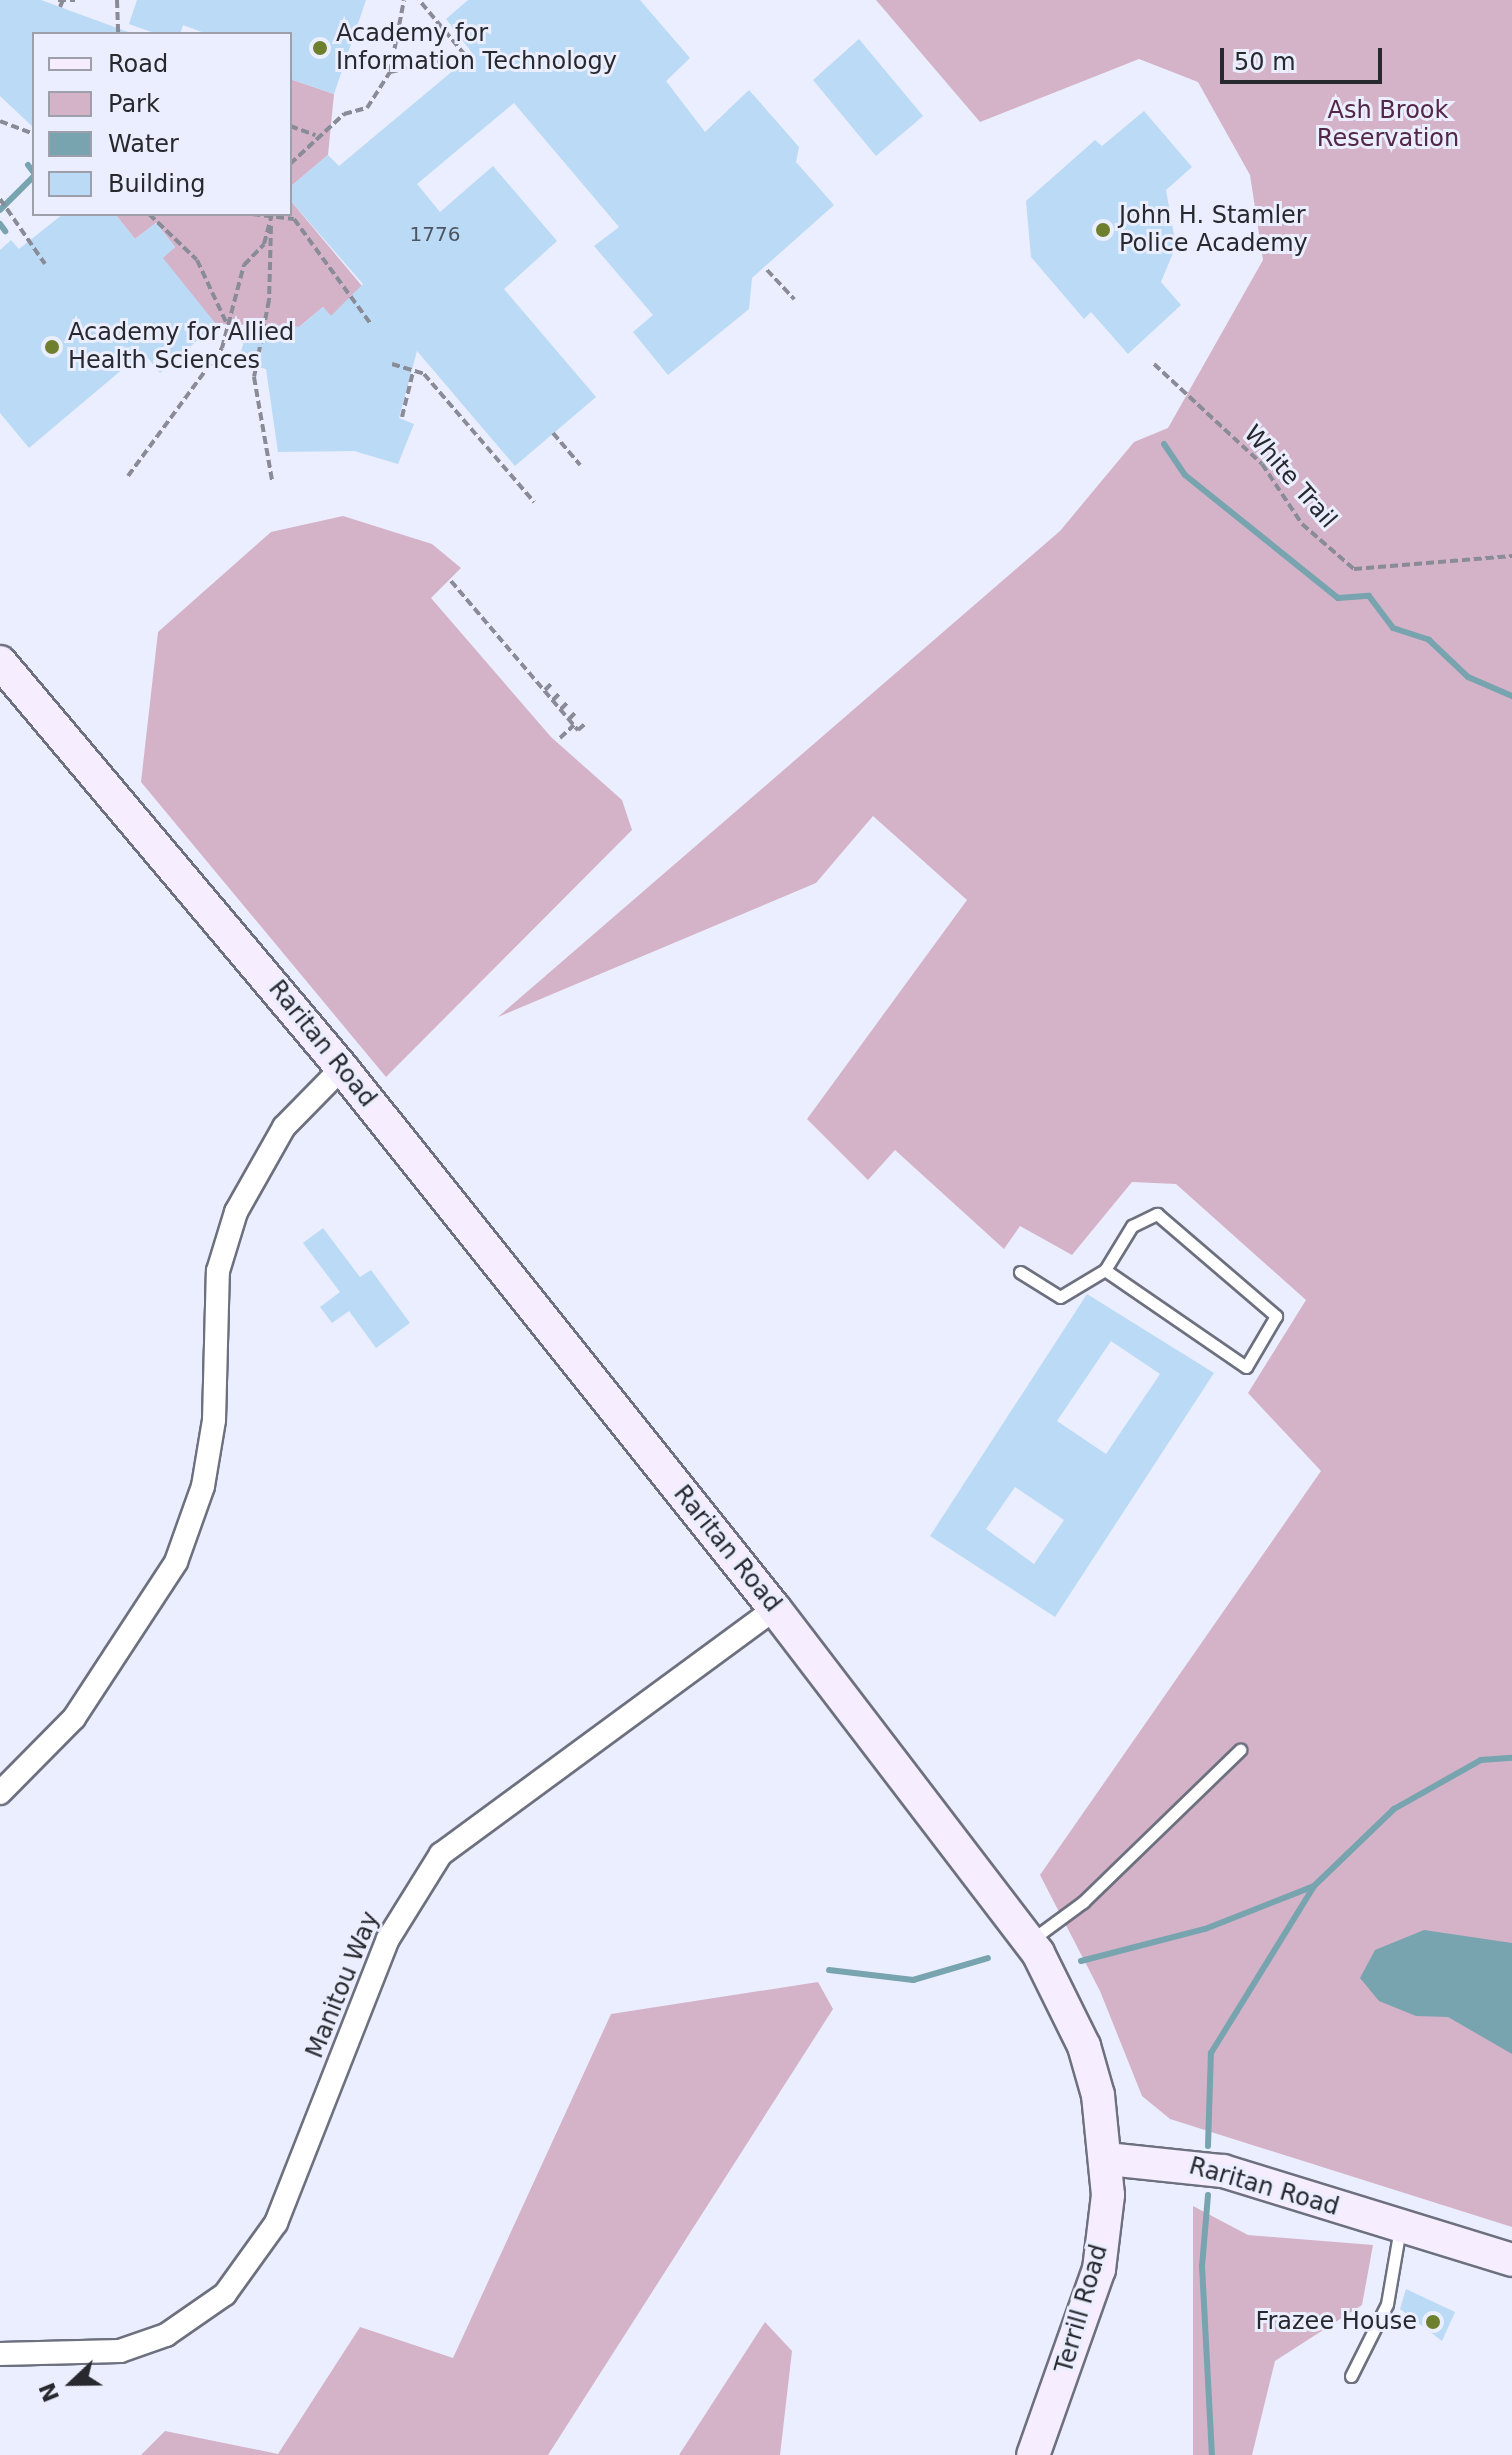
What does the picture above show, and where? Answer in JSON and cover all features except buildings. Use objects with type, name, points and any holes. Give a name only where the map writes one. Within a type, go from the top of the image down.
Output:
[{"type":"street","name":"Raritan Road","points":[[0,662],[342,1068],[775,1609],[1029,1941],[1084,2046],[1108,2159],[1173,2162],[1223,2171],[1512,2260]]},
{"type":"street","points":[[0,1793],[74,1718],[176,1562],[203,1486],[214,1420],[218,1271],[236,1212],[284,1127],[342,1068]]},
{"type":"street","name":"Manitou Way","points":[[0,2354],[120,2351],[166,2335],[225,2294],[276,2223],[388,1939],[441,1854],[775,1609]]},
{"type":"street","name":"Terrill Road","points":[[1033,2455],[1099,2269],[1108,2159]]},
{"type":"lane","points":[[1020,1272],[1060,1297],[1105,1270],[1132,1226],[1157,1214],[1276,1316],[1246,1367],[1105,1270]]},
{"type":"lane","points":[[1029,1941],[1083,1902],[1240,1750]]},
{"type":"lane","points":[[1351,2376],[1387,2304],[1400,2227]]},
{"type":"path","points":[[60,7],[60,0],[75,0]]},
{"type":"path","points":[[117,0],[118,32]]},
{"type":"path","points":[[292,162],[315,135],[367,108],[390,72],[404,0]]},
{"type":"path","points":[[390,72],[465,55],[419,0]]},
{"type":"path","points":[[0,121],[32,133]]},
{"type":"path","points":[[292,127],[315,135]]},
{"type":"path","points":[[0,199],[45,264]]},
{"type":"path","points":[[151,216],[197,260],[228,326]]},
{"type":"path","points":[[257,216],[271,221],[294,219],[370,323]]},
{"type":"path","points":[[270,216],[270,288],[254,377],[272,480]]},
{"type":"path","points":[[128,476],[222,348],[244,265],[264,244],[271,221]]},
{"type":"path","points":[[767,270],[794,299]]},
{"type":"path","points":[[392,364],[424,374],[534,502]]},
{"type":"path","name":"White Trail","points":[[1154,364],[1262,464],[1302,524],[1354,569],[1512,556]]},
{"type":"path","points":[[402,417],[413,372]]},
{"type":"path","points":[[553,433],[580,465]]},
{"type":"path","points":[[451,581],[574,725]]},
{"type":"path","points":[[545,690],[552,683]]},
{"type":"path","points":[[553,700],[560,693]]},
{"type":"path","points":[[561,709],[568,702]]},
{"type":"path","points":[[569,719],[576,712]]},
{"type":"path","points":[[560,738],[574,725],[586,723]]},
{"type":"green space","name":"Ash Brook Reservation","points":[[876,0],[1512,0],[1512,2227],[1170,2119],[1142,2096],[1100,1991],[1040,1875],[1321,1471],[1248,1393],[1306,1300],[1176,1184],[1132,1182],[1072,1255],[1020,1226],[1004,1249],[895,1150],[868,1180],[807,1119],[967,900],[873,816],[816,883],[498,1017],[1060,531],[1134,442],[1168,428],[1263,260],[1250,175],[1198,82],[1139,59],[980,122]]},
{"type":"green space","points":[[292,80],[334,94],[328,155],[292,185]]},
{"type":"green space","points":[[292,202],[362,286],[350,339],[323,307],[299,327],[216,324],[157,262],[175,247],[156,223],[135,239],[117,216],[292,216]]},
{"type":"green space","points":[[343,516],[432,544],[461,568],[431,598],[551,737],[622,800],[632,830],[386,1077],[141,782],[158,632],[271,532]]},
{"type":"green space","points":[[818,1982],[833,2009],[548,2455],[141,2455],[165,2431],[278,2454],[360,2327],[453,2358],[611,2014]]},
{"type":"green space","points":[[1193,2206],[1248,2235],[1373,2245],[1362,2305],[1275,2361],[1252,2455],[1193,2455]]},
{"type":"green space","points":[[765,2322],[792,2351],[780,2455],[679,2455]]},
{"type":"water","points":[[1424,1930],[1512,1943],[1512,2054],[1448,2017],[1416,2016],[1379,2001],[1360,1978],[1375,1950]]},
{"type":"waterway","points":[[28,165],[32,170]]},
{"type":"waterway","points":[[0,210],[32,178]]},
{"type":"waterway","points":[[0,224],[5,231]]},
{"type":"waterway","points":[[1164,444],[1185,475],[1338,598],[1369,596],[1393,628],[1429,640],[1468,677],[1512,696]]},
{"type":"waterway","points":[[1208,2146],[1211,2053],[1314,1886],[1394,1809],[1481,1760],[1512,1758]]},
{"type":"waterway","points":[[1081,1961],[1205,1929],[1314,1886]]},
{"type":"waterway","points":[[829,1970],[913,1980],[988,1958]]},
{"type":"waterway","points":[[1208,2195],[1202,2266],[1212,2455]]},
{"type":"place","name":"Academy for Information Technology","points":[[320,48]]},
{"type":"place","name":"John H. Stamler Police Academy","points":[[1103,230]]},
{"type":"place","name":"Academy for Allied Health Sciences","points":[[52,347]]},
{"type":"place","name":"Frazee House","points":[[1433,2322]]}]
